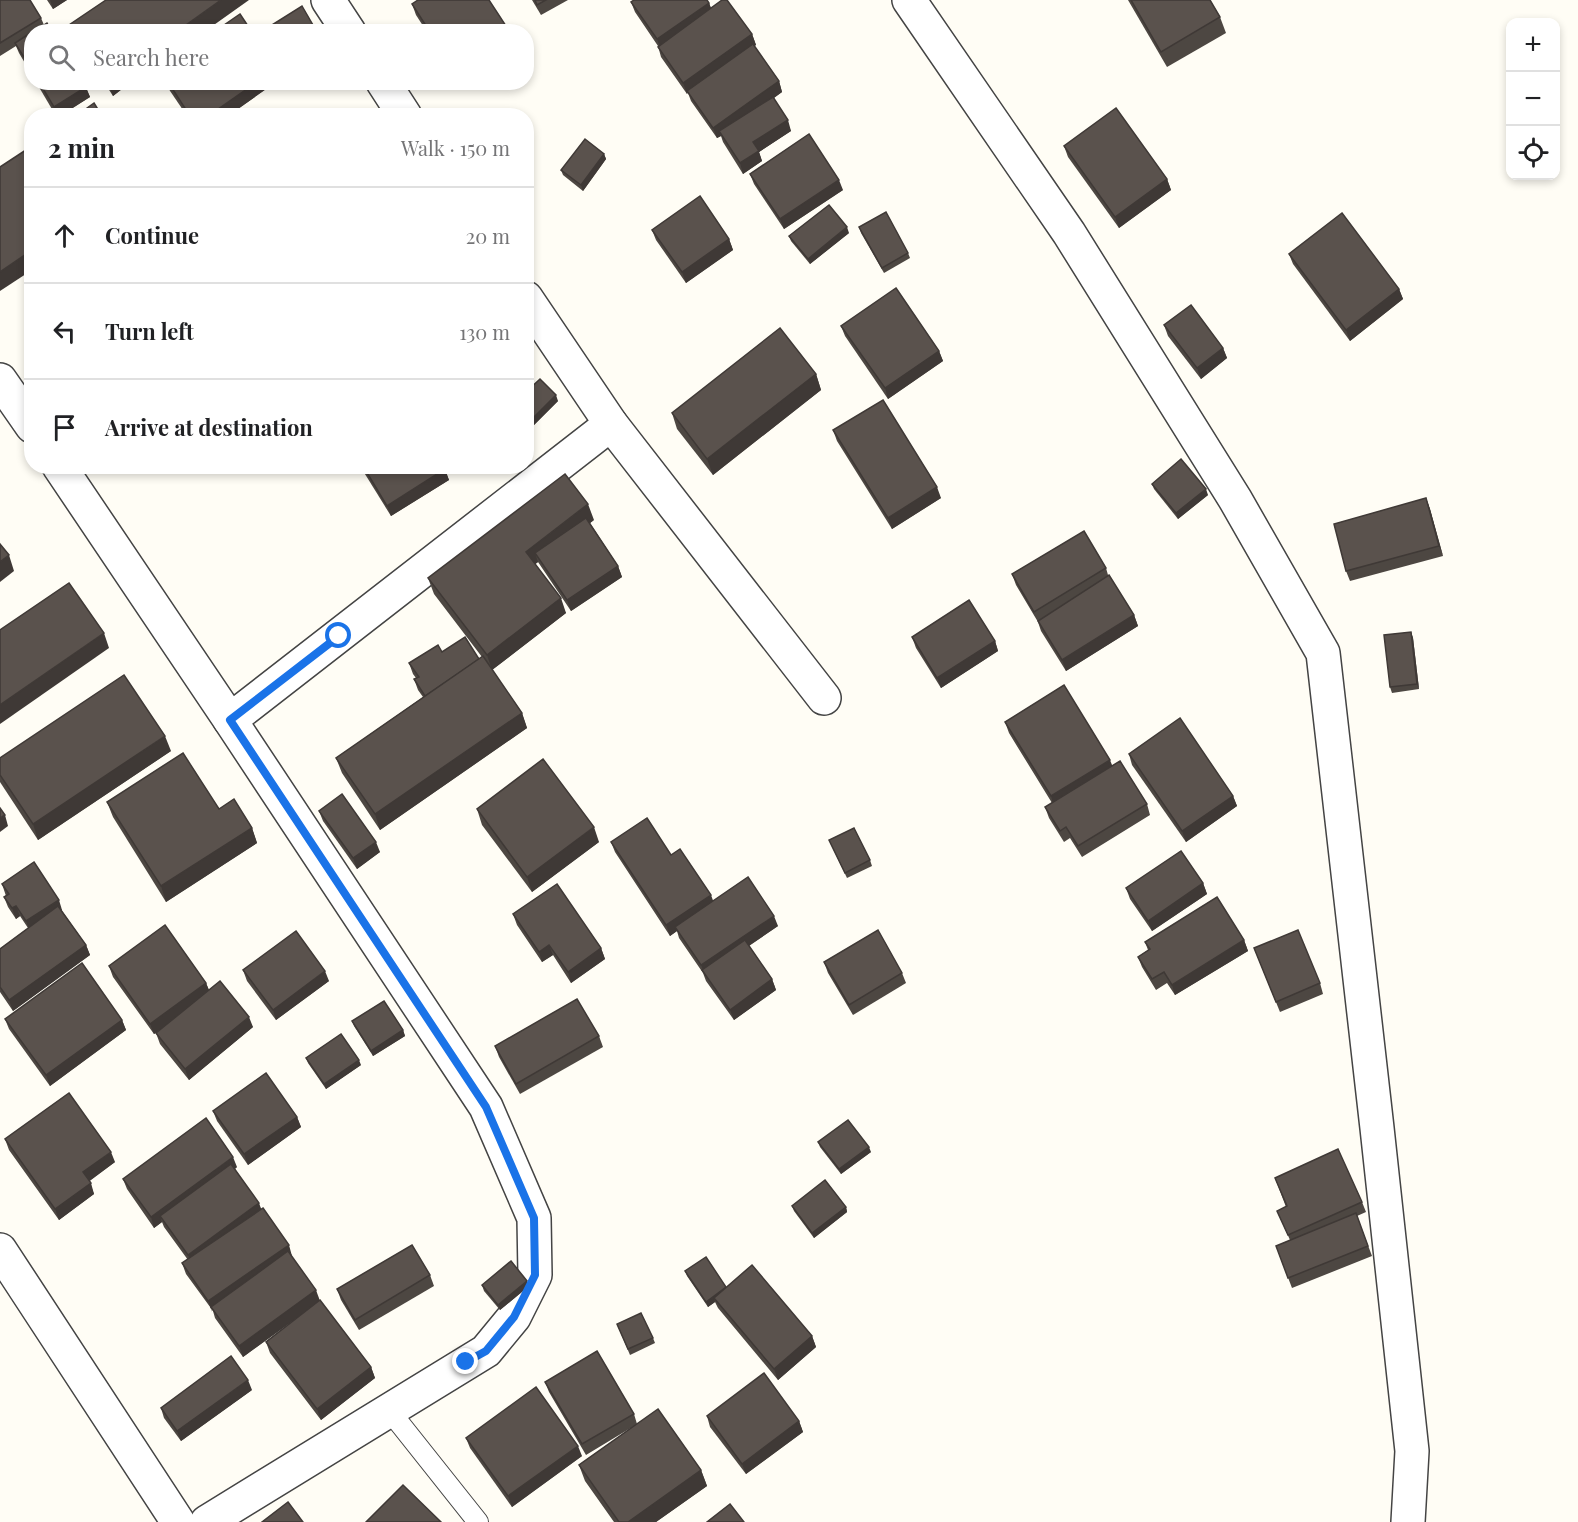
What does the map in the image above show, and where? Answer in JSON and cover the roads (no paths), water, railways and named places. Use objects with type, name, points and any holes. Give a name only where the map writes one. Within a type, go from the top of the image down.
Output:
[{"type":"street","points":[[909,0],[1075,243],[1235,499],[1323,653],[1412,1451],[1408,1522]]},
{"type":"street","points":[[388,90],[400,108]]},
{"type":"street","points":[[534,310],[611,424],[824,698]]},
{"type":"street","points":[[0,380],[24,414]]},
{"type":"street","points":[[230,720],[611,424]]},
{"type":"street","points":[[64,474],[486,1107],[534,1218],[535,1275],[514,1317],[486,1351],[207,1522]]},
{"type":"street","points":[[0,1250],[178,1522]]},
{"type":"lane","points":[[389,1410],[478,1522]]}]
